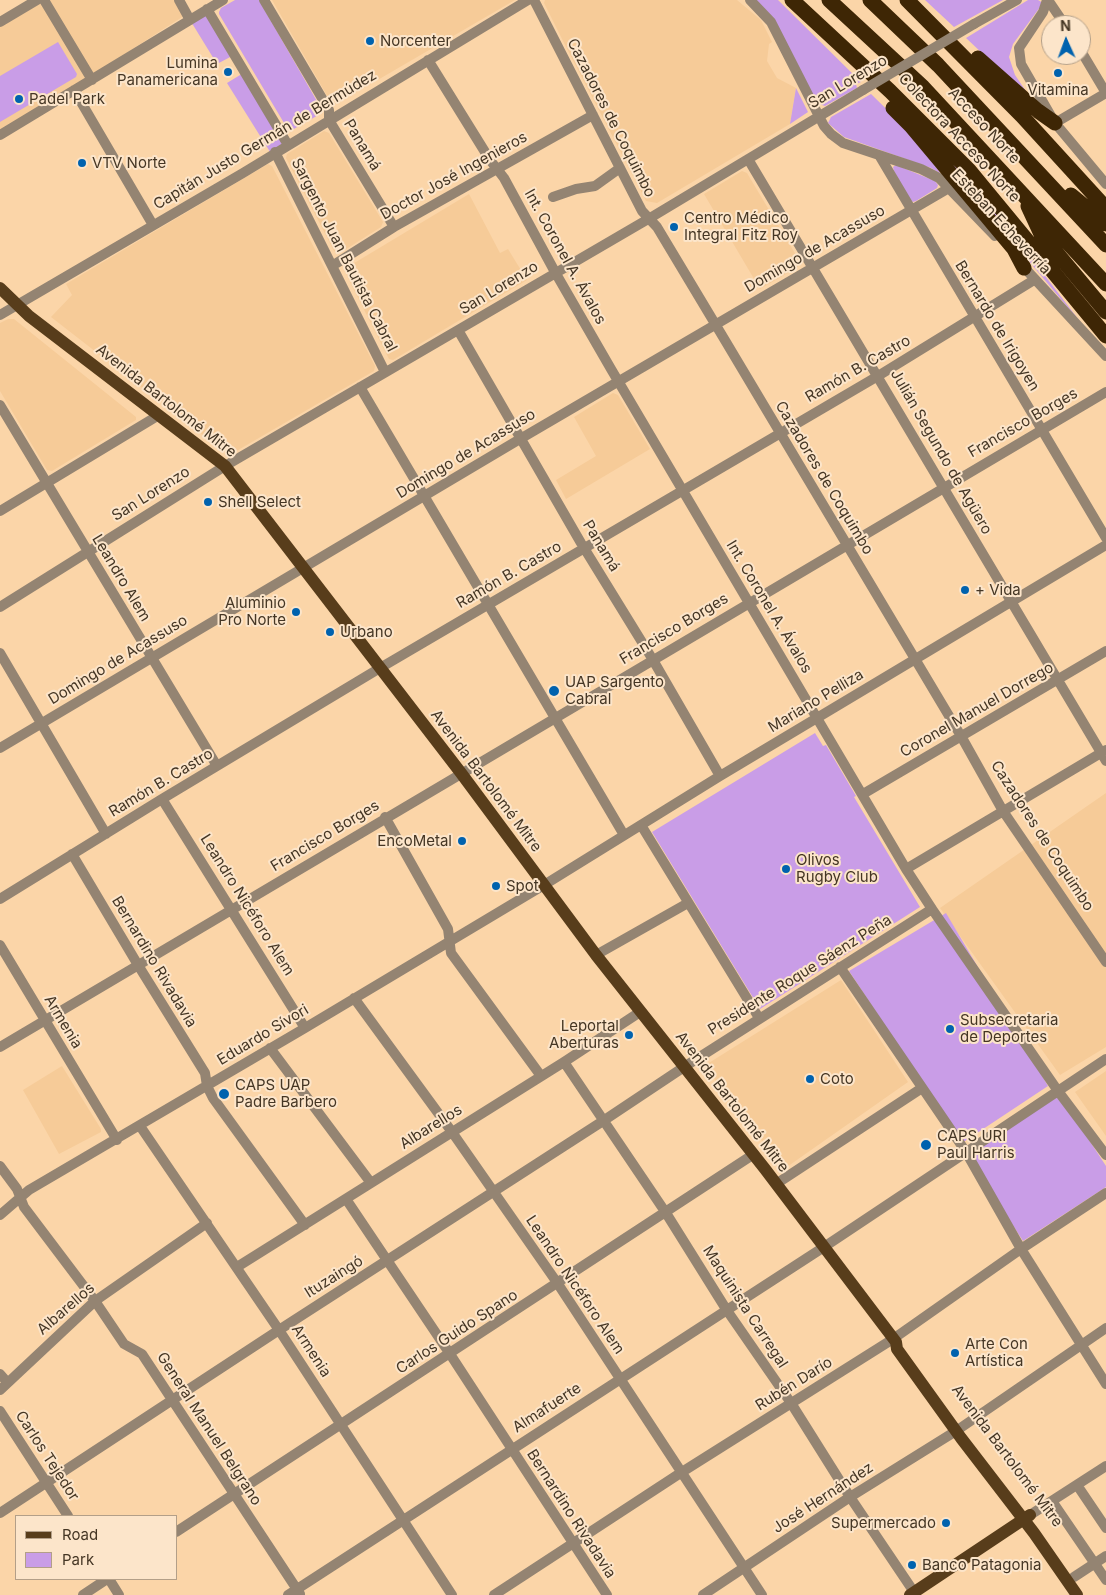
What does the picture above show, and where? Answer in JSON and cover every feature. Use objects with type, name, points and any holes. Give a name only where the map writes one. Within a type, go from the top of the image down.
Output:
[{"type":"highway","points":[[791,0],[824,38],[911,126],[1014,250],[1024,268]]},
{"type":"highway","name":"Colectora Acceso Norte","points":[[791,0],[884,85],[969,170],[1106,336]]},
{"type":"highway","name":"Acceso Norte","points":[[829,0],[911,75],[1106,284]]},
{"type":"highway","name":"Acceso Norte","points":[[870,0],[938,65],[1106,245]]},
{"type":"highway","points":[[909,0],[925,9],[1038,111],[1055,123]]},
{"type":"highway","points":[[909,0],[1022,116],[1106,208]]},
{"type":"highway","points":[[1023,154],[1106,224]]},
{"type":"highway","points":[[1022,193],[1041,234],[1106,312]]},
{"type":"main road","name":"Avenida Bartolomé Mitre","points":[[0,288],[16,305],[225,466],[461,773],[640,1012],[754,1154],[895,1340],[906,1347],[960,1428],[1074,1577],[1082,1594]]},
{"type":"main road","name":"Avenida Bartolomé Mitre","points":[[1027,1517],[1082,1594]]},
{"type":"main road","points":[[913,1594],[1027,1517]]},
{"type":"street","points":[[0,22],[36,0]]},
{"type":"street","points":[[44,0],[92,80]]},
{"type":"street","points":[[178,0],[190,20]]},
{"type":"street","points":[[0,136],[223,0]]},
{"type":"street","name":"Panamá","points":[[264,0],[329,110],[329,120],[394,227]]},
{"type":"street","name":"Capitán Justo Germán de Bermúdez","points":[[0,315],[288,145],[528,0]]},
{"type":"street","name":"Cazadores de Coquimbo","points":[[534,0],[642,211],[650,218],[716,324],[961,736],[1003,811],[1106,962]]},
{"type":"street","name":"Esteban Echeverría","points":[[750,0],[771,22],[824,126],[836,139],[939,178],[1106,356]]},
{"type":"street","name":"San Lorenzo","points":[[0,607],[225,466],[650,218],[974,24],[1018,0]]},
{"type":"street","points":[[1047,0],[1043,12],[1019,48],[1019,56],[1024,72],[1055,123],[1106,184]]},
{"type":"street","points":[[1047,0],[1058,15]]},
{"type":"street","name":"Sargento Juan Bautista Cabral","points":[[207,9],[288,145]]},
{"type":"street","name":"Int. Coronel A. Ávalos","points":[[428,60],[497,170],[504,178],[555,272],[906,869],[1058,1091],[1106,1155]]},
{"type":"street","points":[[1055,123],[1106,93],[1089,65]]},
{"type":"street","points":[[74,90],[153,225]]},
{"type":"street","name":"Doctor José Ingenieros","points":[[332,266],[394,227],[592,115]]},
{"type":"street","name":"Sargento Juan Bautista Cabral","points":[[275,152],[386,372]]},
{"type":"street","name":"Bernardo de Irigoyen","points":[[879,155],[1106,538]]},
{"type":"street","name":"Julián Segundo de Agüero","points":[[748,159],[1057,680],[1104,755]]},
{"type":"street","points":[[553,197],[576,189],[595,186],[620,168]]},
{"type":"street","name":"Domingo de Acassuso","points":[[0,748],[520,439],[949,188]]},
{"type":"street","name":"Ramón B. Castro","points":[[0,899],[380,668],[585,549],[779,432],[878,376],[1034,280]]},
{"type":"street","name":"Panamá","points":[[458,330],[520,439],[653,660],[720,776]]},
{"type":"street","points":[[360,387],[624,834]]},
{"type":"street","name":"Francisco Borges","points":[[0,1047],[1106,392]]},
{"type":"street","name":"Leandro Alem","points":[[1,408],[217,766]]},
{"type":"street","points":[[0,511],[159,415]]},
{"type":"street","name":"Mariano Pelliza","points":[[544,885],[624,834],[1106,545]]},
{"type":"street","name":"Coronel Manuel Dorrego","points":[[862,794],[1106,651]]},
{"type":"street","points":[[0,653],[106,834]]},
{"type":"street","points":[[906,869],[1003,811],[1104,755]]},
{"type":"street","name":"Leandro Nicéforo Alem","points":[[162,799],[305,1028]]},
{"type":"street","points":[[385,818],[448,929],[451,953],[541,1076]]},
{"type":"street","points":[[641,825],[759,1018]]},
{"type":"street","name":"Bernardino Rivadavia","points":[[72,854],[138,966],[205,1073],[207,1086],[213,1098],[305,1225]]},
{"type":"street","name":"Eduardo Sívori","points":[[0,1216],[20,1196],[544,885]]},
{"type":"street","points":[[596,955],[688,903]]},
{"type":"street","name":"Presidente Roque Sáenz Peña","points":[[684,1067],[932,909]]},
{"type":"street","name":"Armenia","points":[[0,945],[117,1140]]},
{"type":"street","points":[[840,967],[966,1152],[1021,1249],[1106,1384]]},
{"type":"street","name":"Leandro Nicéforo Alem","points":[[354,998],[452,1132],[558,1284],[762,1595]]},
{"type":"street","name":"Albarellos","points":[[237,1267],[564,1062],[640,1012]]},
{"type":"street","points":[[270,1048],[371,1183]]},
{"type":"street","name":"Almafuerte","points":[[295,1593],[511,1449],[824,1247],[1106,1058]]},
{"type":"street","name":"Maquinista Carregal","points":[[564,1062],[666,1213],[726,1309],[791,1403],[913,1594]]},
{"type":"street","name":"Ituzaingó","points":[[0,1513],[684,1067]]},
{"type":"street","points":[[776,1184],[922,1088]]},
{"type":"street","name":"Armenia","points":[[140,1126],[279,1330],[452,1595]]},
{"type":"street","name":"Carlos Guido Spano","points":[[178,1531],[558,1284],[754,1154]]},
{"type":"street","name":"General Manuel Belgrano","points":[[0,1166],[17,1189],[24,1207],[95,1301],[124,1344],[142,1354],[234,1494],[295,1593]]},
{"type":"street","name":"Rubén Darío","points":[[494,1595],[682,1472],[895,1340],[1021,1249],[1106,1193]]},
{"type":"street","name":"Bernardino Rivadavia","points":[[346,1199],[450,1354],[607,1595]]},
{"type":"street","name":"Albarellos","points":[[4,1386],[95,1301],[207,1223]]},
{"type":"street","name":"José Hernández","points":[[703,1595],[960,1428],[1106,1328]]},
{"type":"street","points":[[0,1374],[4,1386]]},
{"type":"street","name":"Carlos Tejedor","points":[[0,1411],[67,1515]]},
{"type":"street","points":[[1027,1517],[1106,1466]]},
{"type":"street","points":[[1077,1485],[1106,1528]]},
{"type":"street","points":[[1052,1500],[1106,1580]]},
{"type":"street","points":[[1074,1577],[1106,1556]]},
{"type":"street","points":[[83,1595],[106,1580]]},
{"type":"street","points":[[109,1580],[119,1595]]},
{"type":"shaded area","points":[[45,0],[182,0],[190,12],[95,73],[0,130],[0,27]]},
{"type":"shaded area","name":"Norcenter","points":[[272,0],[515,0],[333,106]]},
{"type":"shaded area","points":[[545,0],[737,0],[761,20],[772,42],[769,44],[767,61],[777,78],[796,88],[790,124],[657,203],[646,201],[563,41],[544,3]]},
{"type":"shaded area","points":[[324,131],[329,133],[383,222],[381,227],[340,253],[334,251],[286,158],[287,154]]},
{"type":"shaded area","points":[[268,164],[272,166],[375,366],[374,371],[233,453],[226,453],[51,317],[72,295],[66,284]]},
{"type":"shaded area","points":[[742,171],[747,173],[799,260],[798,267],[760,289],[704,194]]},
{"type":"shaded area","points":[[469,194],[500,253],[508,249],[527,280],[393,360],[389,359],[345,272],[346,268]]},
{"type":"shaded area","points":[[8,319],[14,319],[136,417],[136,420],[52,471],[47,470],[0,391],[0,323]]},
{"type":"shaded area","points":[[613,393],[618,395],[650,449],[566,499],[556,480],[596,456],[574,417]]},
{"type":"shaded area","points":[[1106,793],[1106,1047],[1060,1075],[940,908]]},
{"type":"shaded area","points":[[841,980],[908,1082],[784,1169],[704,1066]]},
{"type":"shaded area","points":[[62,1066],[101,1129],[101,1132],[59,1154],[23,1090]]},
{"type":"shaded area","points":[[1106,1071],[1106,1136],[1075,1092]]},
{"type":"green space","points":[[235,0],[259,0],[322,113],[292,130],[287,128],[219,14],[221,8]]},
{"type":"green space","points":[[755,0],[778,0],[861,82],[856,84],[857,88],[825,106],[816,103]]},
{"type":"green space","points":[[925,0],[1003,0],[954,27]]},
{"type":"green space","points":[[1028,0],[1038,0],[1043,3],[1013,44],[1009,57],[1015,75],[1032,100],[966,38]]},
{"type":"green space","points":[[207,9],[234,55],[217,64],[190,20]]},
{"type":"green space","name":"Padel Park","points":[[58,42],[77,74],[76,77],[0,122],[0,76]]},
{"type":"green space","points":[[245,72],[288,145],[272,155],[227,83]]},
{"type":"green space","points":[[796,88],[808,112],[790,124]]},
{"type":"green space","points":[[871,94],[912,134],[941,174],[931,168],[844,137],[828,123],[831,117]]},
{"type":"green space","points":[[946,156],[996,212],[1085,328],[986,210]]},
{"type":"green space","points":[[896,165],[935,181],[938,185],[937,188],[913,202],[909,199],[894,171],[893,167]]},
{"type":"green space","name":"Olivos Rugby Club","points":[[815,733],[823,746],[826,745],[856,796],[854,797],[920,907],[760,1009],[652,832]]},
{"type":"green space","name":"Subsecretaria de Deportes","points":[[946,913],[1048,1086],[962,1143],[849,971]]},
{"type":"green space","points":[[1059,1094],[1106,1166],[1106,1187],[1023,1241],[967,1154]]},
{"type":"place","name":"Norcenter","points":[[370,41]]},
{"type":"place","name":"Lumina Panamericana","points":[[228,72]]},
{"type":"place","name":"Vitamina","points":[[1058,73]]},
{"type":"place","name":"Padel Park","points":[[19,99]]},
{"type":"place","name":"VTV Norte","points":[[82,163]]},
{"type":"place","name":"Centro Médico Integral Fitz Roy","points":[[674,227]]},
{"type":"place","name":"Shell Select","points":[[208,502]]},
{"type":"place","name":"+ Vida","points":[[965,590]]},
{"type":"place","name":"Aluminio Pro Norte","points":[[296,612]]},
{"type":"place","name":"Urbano","points":[[330,632]]},
{"type":"place","name":"UAP Sargento Cabral","points":[[554,691]]},
{"type":"place","name":"EncoMetal","points":[[462,841]]},
{"type":"place","name":"Olivos Rugby Club","points":[[786,869]]},
{"type":"place","name":"Spot","points":[[496,886]]},
{"type":"place","name":"Subsecretaria de Deportes","points":[[950,1029]]},
{"type":"place","name":"Leportal Aberturas","points":[[629,1035]]},
{"type":"place","name":"Coto","points":[[810,1079]]},
{"type":"place","name":"CAPS UAP Padre Barbero","points":[[224,1094]]},
{"type":"place","name":"CAPS URI Paul Harris","points":[[926,1145]]},
{"type":"place","name":"Arte Con Artística","points":[[955,1353]]},
{"type":"place","name":"Supermercado","points":[[946,1523]]},
{"type":"place","name":"Banco Patagonia","points":[[912,1565]]}]
